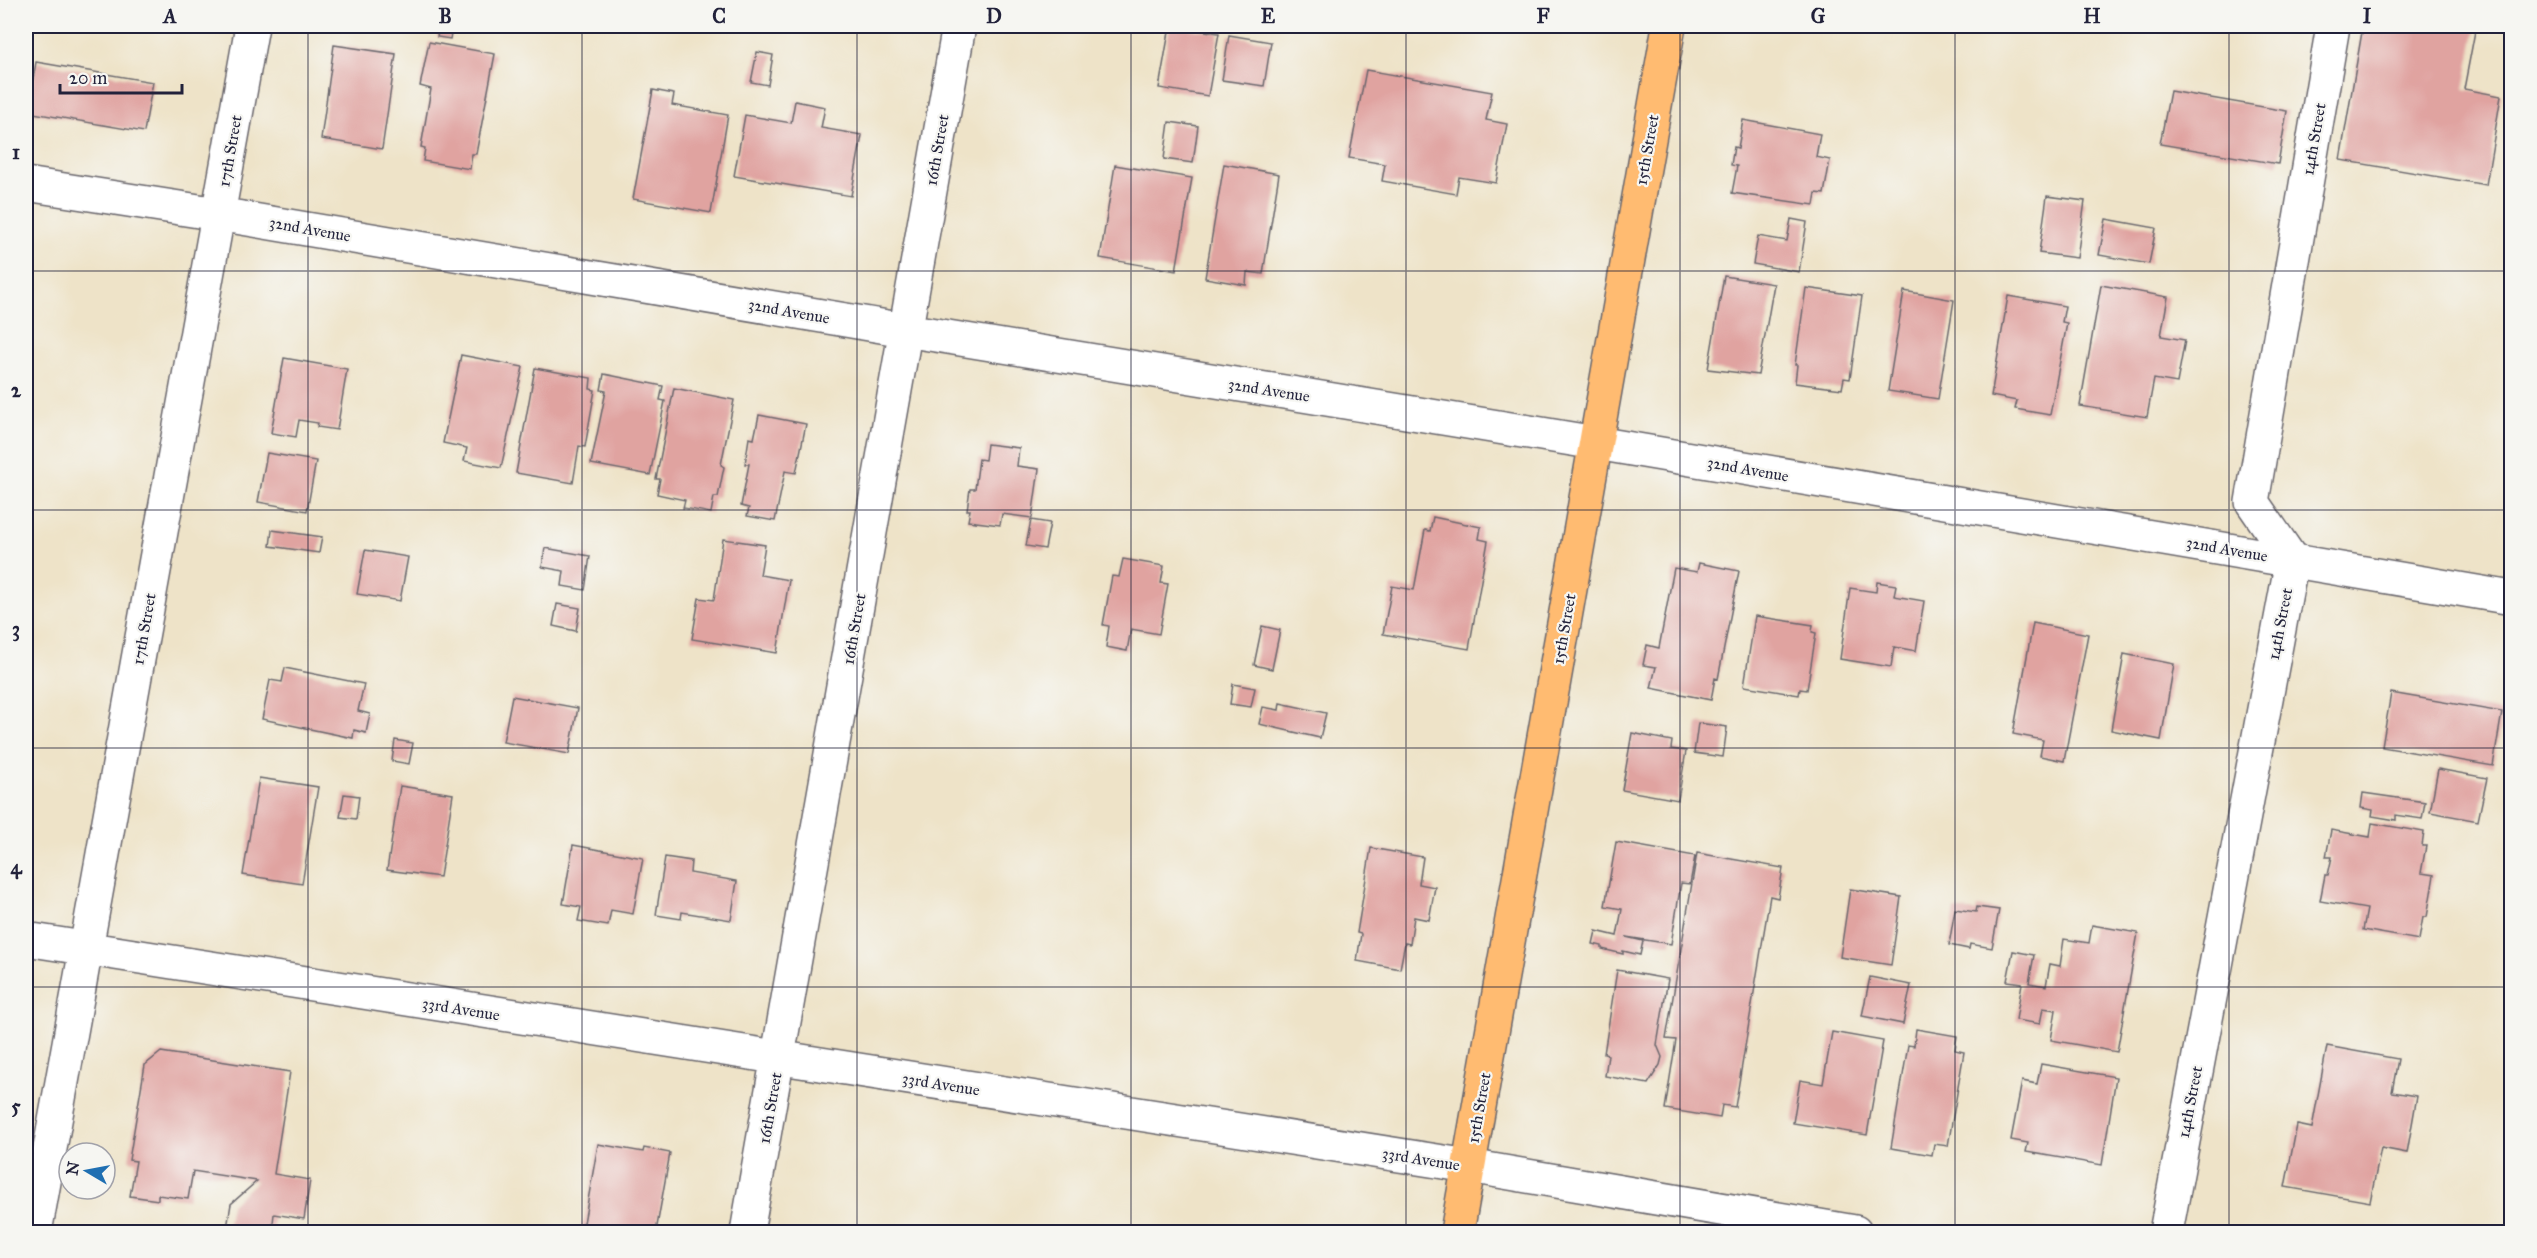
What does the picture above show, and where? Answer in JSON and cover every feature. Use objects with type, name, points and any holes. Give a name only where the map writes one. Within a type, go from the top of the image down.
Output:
[{"type":"main road","name":"15th Street","points":[[1457,1233],[1669,26]]},
{"type":"street","name":"17th Street","points":[[35,1233],[252,26]]},
{"type":"street","name":"16th Street","points":[[747,1233],[959,26]]},
{"type":"street","name":"14th Street","points":[[2166,1233],[2292,560],[2252,502],[2333,26]]},
{"type":"street","name":"32nd Avenue","points":[[26,184],[1596,443],[2511,598]]},
{"type":"street","name":"33rd Avenue","points":[[26,939],[1469,1166],[1856,1233]]},
{"type":"building","points":[[439,26],[453,26],[450,39],[437,37]]},
{"type":"building","points":[[1170,26],[1219,33],[1208,96],[1159,88]]},
{"type":"building","points":[[2256,26],[2300,26],[2299,34]]},
{"type":"building","points":[[2363,26],[2476,26],[2464,89],[2501,96],[2486,185],[2340,160]]},
{"type":"building","points":[[1229,35],[1271,42],[1264,86],[1222,80]]},
{"type":"building","points":[[429,42],[495,54],[476,154],[472,154],[470,169],[423,161],[425,148],[421,147],[431,89],[420,86]]},
{"type":"building","points":[[334,45],[396,54],[382,149],[321,139]]},
{"type":"building","points":[[757,52],[773,55],[768,85],[751,82]]},
{"type":"building","points":[[36,62],[153,82],[144,132],[27,112]]},
{"type":"building","points":[[1366,70],[1492,92],[1486,120],[1507,124],[1496,183],[1459,177],[1456,194],[1382,181],[1385,164],[1349,158]]},
{"type":"building","points":[[653,90],[674,94],[672,105],[728,115],[711,213],[633,199]]},
{"type":"building","points":[[2170,91],[2287,111],[2278,164],[2160,144]]},
{"type":"building","points":[[795,101],[825,107],[821,128],[862,135],[851,196],[734,176],[745,115],[791,123]]},
{"type":"building","points":[[1743,120],[1820,134],[1816,157],[1830,160],[1824,194],[1816,193],[1814,205],[1732,193],[1737,166],[1731,165],[1734,147],[1738,148]]},
{"type":"building","points":[[1169,122],[1198,126],[1193,163],[1164,159]]},
{"type":"building","points":[[1224,164],[1279,174],[1263,274],[1247,272],[1246,285],[1205,278]]},
{"type":"building","points":[[1115,165],[1192,178],[1176,271],[1100,258]]},
{"type":"building","points":[[2047,196],[2085,201],[2077,258],[2039,253]]},
{"type":"building","points":[[1791,219],[1807,222],[1799,272],[1753,264],[1758,236],[1787,241]]},
{"type":"building","points":[[2106,219],[2156,228],[2149,264],[2099,255]]},
{"type":"building","points":[[1724,276],[1774,284],[1758,375],[1708,369]]},
{"type":"building","points":[[2101,285],[2168,297],[2161,336],[2185,340],[2177,383],[2154,379],[2147,417],[2080,406]]},
{"type":"building","points":[[1806,288],[1862,296],[1850,379],[1844,378],[1842,389],[1795,383],[1797,365],[1795,365]]},
{"type":"building","points":[[1904,291],[1954,300],[1938,399],[1888,391]]},
{"type":"building","points":[[2008,296],[2065,306],[2062,322],[2067,323],[2050,415],[2015,409],[2017,401],[1991,396]]},
{"type":"building","points":[[461,355],[523,367],[501,468],[464,461],[467,448],[443,443]]},
{"type":"building","points":[[284,358],[347,369],[337,430],[317,427],[318,423],[299,420],[296,437],[271,433]]},
{"type":"building","points":[[535,368],[591,378],[590,389],[595,390],[585,447],[579,446],[573,483],[516,473]]},
{"type":"building","points":[[604,374],[663,386],[660,400],[665,401],[650,475],[591,464],[606,391],[601,390]]},
{"type":"building","points":[[674,388],[734,400],[721,465],[724,467],[718,497],[714,497],[711,513],[683,508],[685,500],[657,494],[660,479],[656,479]]},
{"type":"building","points":[[759,415],[806,424],[796,473],[785,471],[775,521],[747,516],[749,508],[741,506],[749,464],[745,464],[749,438],[754,439]]},
{"type":"building","points":[[987,444],[1019,448],[1017,466],[1039,469],[1032,518],[1002,514],[1000,525],[968,521],[970,489],[975,489],[979,459],[985,460]]},
{"type":"building","points":[[267,453],[316,461],[307,511],[258,502]]},
{"type":"building","points":[[1433,517],[1481,527],[1479,539],[1488,541],[1469,649],[1383,634],[1392,586],[1414,590],[1425,530],[1430,531]]},
{"type":"building","points":[[1031,520],[1050,523],[1045,549],[1026,546]]},
{"type":"building","points":[[272,530],[322,537],[319,553],[270,546]]},
{"type":"building","points":[[723,539],[765,545],[760,575],[789,580],[777,653],[692,639],[699,598],[714,600]]},
{"type":"building","points":[[545,548],[590,556],[585,590],[562,586],[564,571],[542,567]]},
{"type":"building","points":[[365,550],[408,557],[400,601],[357,594]]},
{"type":"building","points":[[1123,559],[1164,566],[1161,583],[1168,584],[1159,634],[1131,629],[1127,651],[1106,647],[1109,626],[1103,625],[1112,576],[1119,577]]},
{"type":"building","points":[[1699,563],[1739,571],[1718,679],[1715,678],[1711,700],[1651,688],[1656,667],[1643,665],[1647,645],[1659,648],[1674,568],[1697,572]]},
{"type":"building","points":[[1877,582],[1896,585],[1894,596],[1924,601],[1916,651],[1894,647],[1891,667],[1840,659],[1850,588],[1876,592]]},
{"type":"building","points":[[557,604],[580,608],[576,631],[553,626]]},
{"type":"building","points":[[1755,616],[1813,625],[1812,632],[1816,633],[1807,690],[1800,689],[1799,695],[1744,686]]},
{"type":"building","points":[[2033,623],[2088,634],[2064,761],[2040,756],[2043,740],[2013,734]]},
{"type":"building","points":[[1262,626],[1280,630],[1272,669],[1254,665]]},
{"type":"building","points":[[2124,654],[2174,664],[2161,740],[2111,730]]},
{"type":"building","points":[[285,668],[364,684],[358,711],[370,714],[366,733],[354,730],[353,738],[262,719],[270,680],[282,682]]},
{"type":"building","points":[[1233,684],[1255,688],[1251,707],[1230,704]]},
{"type":"building","points":[[2391,693],[2502,712],[2493,766],[2382,747]]},
{"type":"building","points":[[512,696],[578,708],[569,754],[503,742]]},
{"type":"building","points":[[1280,703],[1326,713],[1320,738],[1259,724],[1263,707],[1279,710]]},
{"type":"building","points":[[1698,723],[1727,727],[1723,757],[1694,753]]},
{"type":"building","points":[[1632,733],[1672,741],[1671,749],[1686,751],[1678,800],[1622,790]]},
{"type":"building","points":[[395,740],[413,743],[409,764],[392,761]]},
{"type":"building","points":[[2438,769],[2487,778],[2478,821],[2430,812]]},
{"type":"building","points":[[259,778],[318,787],[302,884],[243,875]]},
{"type":"building","points":[[400,786],[453,794],[440,877],[387,870]]},
{"type":"building","points":[[2363,793],[2425,802],[2422,819],[2396,815],[2396,820],[2372,816],[2373,810],[2361,808]]},
{"type":"building","points":[[344,794],[359,796],[356,819],[340,817]]},
{"type":"building","points":[[2372,823],[2424,832],[2422,846],[2426,846],[2421,873],[2434,875],[2427,917],[2423,917],[2419,940],[2363,930],[2367,909],[2320,901],[2325,875],[2328,875],[2332,857],[2326,857],[2331,830],[2370,837]]},
{"type":"building","points":[[1616,842],[1695,856],[1690,884],[1681,883],[1671,944],[1626,937],[1643,941],[1640,955],[1623,951],[1623,954],[1602,949],[1602,946],[1593,944],[1596,931],[1617,936],[1622,909],[1605,906]]},
{"type":"building","points":[[573,845],[643,858],[633,914],[611,910],[608,926],[578,921],[581,907],[563,904]]},
{"type":"building","points":[[1371,848],[1423,857],[1419,884],[1435,887],[1429,920],[1414,917],[1410,944],[1405,943],[1400,969],[1357,961],[1361,934],[1357,933]]},
{"type":"building","points":[[1697,853],[1783,868],[1778,898],[1770,896],[1735,1107],[1722,1105],[1720,1118],[1665,1109],[1676,1040],[1666,1039]]},
{"type":"building","points":[[665,857],[691,861],[690,873],[737,881],[731,920],[682,912],[681,919],[656,915]]},
{"type":"building","points":[[1850,889],[1901,897],[1891,965],[1840,957]]},
{"type":"building","points":[[1977,907],[1999,910],[1992,948],[1970,944],[1969,949],[1949,945],[1955,909],[1976,912]]},
{"type":"building","points":[[2092,925],[2138,933],[2117,1052],[2051,1040],[2056,1010],[2043,1008],[2040,1024],[2016,1020],[2022,983],[2007,981],[2013,951],[2034,955],[2029,983],[2046,986],[2050,964],[2060,966],[2064,939],[2089,943]]},
{"type":"building","points":[[1617,970],[1668,979],[1657,1045],[1662,1057],[1660,1065],[1648,1084],[1605,1076],[1608,1055],[1604,1054]]},
{"type":"building","points":[[1870,977],[1911,985],[1903,1024],[1862,1016]]},
{"type":"building","points":[[1916,1029],[1957,1036],[1955,1050],[1964,1052],[1948,1146],[1934,1144],[1932,1155],[1891,1148],[1908,1045],[1914,1046]]},
{"type":"building","points":[[1832,1032],[1883,1041],[1867,1135],[1793,1123],[1800,1080],[1823,1084]]},
{"type":"building","points":[[2327,1046],[2398,1059],[2392,1092],[2417,1096],[2407,1153],[2381,1148],[2370,1202],[2285,1187],[2297,1125],[2312,1128]]},
{"type":"building","points":[[161,1052],[290,1072],[274,1174],[310,1180],[304,1219],[274,1214],[272,1232],[227,1228],[231,1204],[257,1181],[193,1171],[188,1199],[158,1195],[158,1200],[130,1196],[136,1161],[129,1160],[145,1065]]},
{"type":"building","points":[[2041,1064],[2116,1077],[2102,1165],[2026,1152],[2028,1143],[2011,1140],[2022,1081],[2037,1084]]},
{"type":"building","points":[[598,1144],[643,1152],[644,1148],[670,1153],[656,1232],[581,1232]]},
{"type":"building","points":[[980,1227],[1008,1231],[1008,1232],[979,1232]]}]
